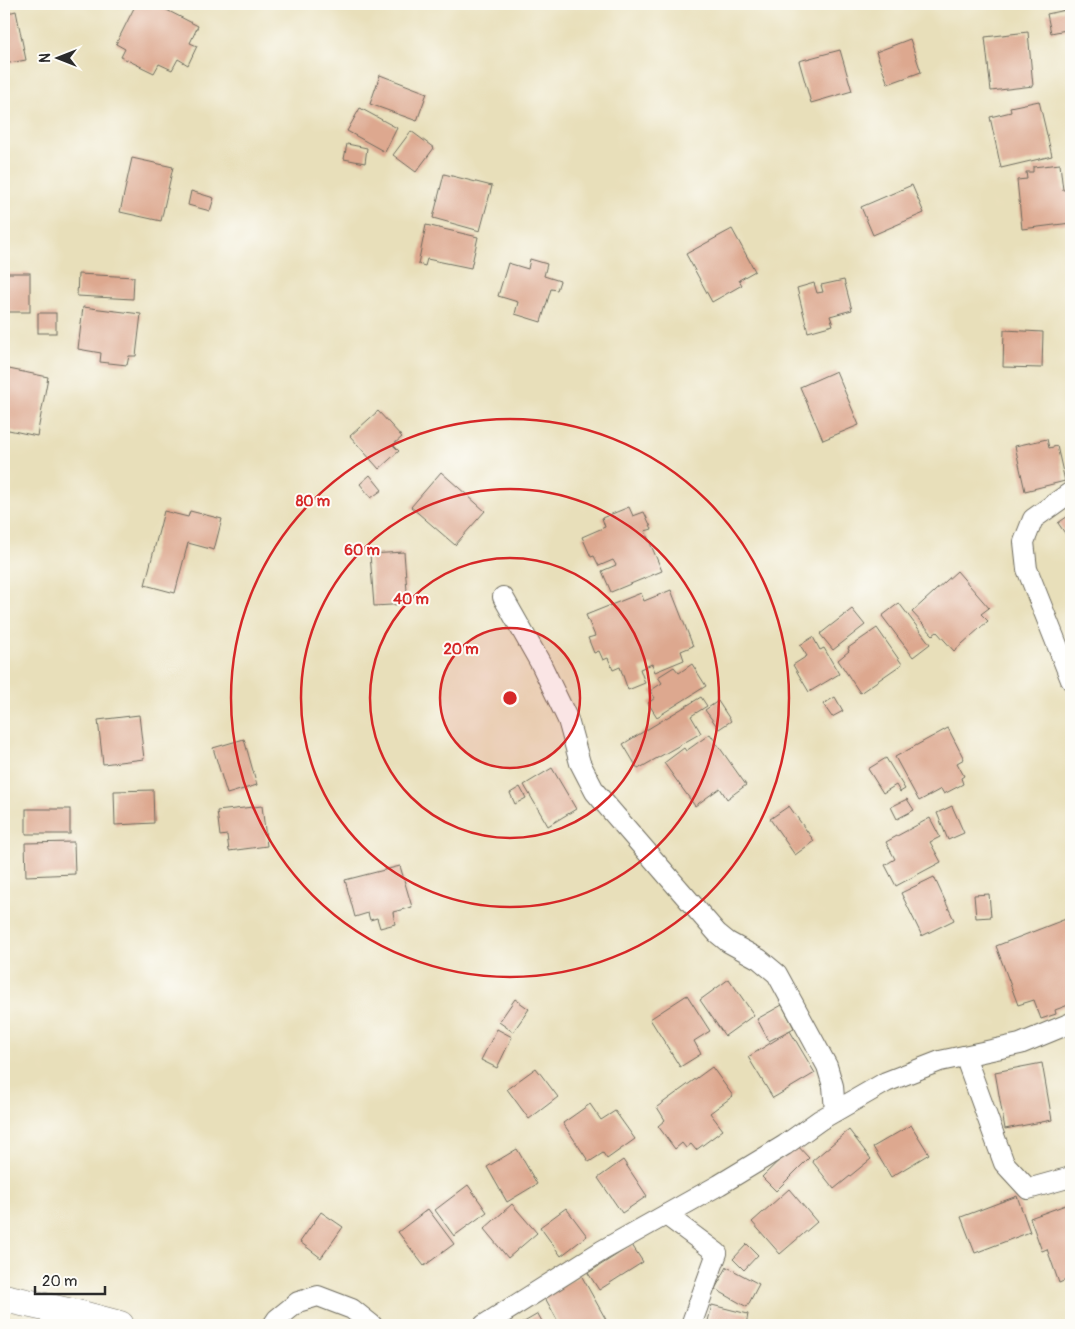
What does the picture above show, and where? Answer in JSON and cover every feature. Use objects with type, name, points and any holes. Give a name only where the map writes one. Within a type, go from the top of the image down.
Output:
[{"type":"main road","points":[[4,1298],[120,1325]]},
{"type":"street","points":[[1071,492],[1033,519],[1024,542],[1027,569],[1071,680]]},
{"type":"street","points":[[504,597],[568,720],[580,763],[595,792],[717,933],[728,942],[759,959],[777,974],[828,1066],[833,1086],[835,1111]]},
{"type":"street","points":[[484,1325],[603,1250],[720,1186],[835,1111],[886,1082],[940,1061],[1020,1044],[1071,1023]]},
{"type":"street","points":[[965,1056],[1004,1163],[1028,1189],[1071,1178]]},
{"type":"street","points":[[666,1215],[717,1253],[691,1325]]},
{"type":"street","points":[[273,1325],[277,1319],[298,1302],[318,1296],[352,1309],[372,1325]]},
{"type":"building","points":[[136,4],[155,4],[198,26],[190,43],[197,46],[188,65],[178,59],[172,70],[159,64],[154,73],[121,57],[125,49],[116,44]]},
{"type":"building","points":[[1071,9],[1071,29],[1051,33],[1047,14]]},
{"type":"building","points":[[16,11],[26,60],[4,64],[4,14]]},
{"type":"building","points":[[1028,32],[1033,86],[991,91],[985,37]]},
{"type":"building","points":[[910,39],[921,72],[888,84],[876,52]]},
{"type":"building","points":[[840,50],[852,91],[811,103],[799,61]]},
{"type":"building","points":[[380,75],[427,93],[417,121],[370,104]]},
{"type":"building","points":[[1039,101],[1052,156],[1001,168],[990,117],[1011,112],[1010,107]]},
{"type":"building","points":[[360,108],[397,128],[385,152],[347,131]]},
{"type":"building","points":[[411,131],[434,148],[416,172],[393,155]]},
{"type":"building","points":[[347,144],[367,148],[365,163],[344,159]]},
{"type":"building","points":[[132,158],[173,167],[161,221],[120,212]]},
{"type":"building","points":[[1060,164],[1063,190],[1071,189],[1071,223],[1022,229],[1017,180],[1027,179],[1026,172],[1033,172],[1033,167]]},
{"type":"building","points":[[444,174],[492,186],[480,231],[433,218]]},
{"type":"building","points":[[912,185],[924,213],[873,235],[861,207]]},
{"type":"building","points":[[191,191],[214,198],[210,211],[188,205]]},
{"type":"building","points":[[426,225],[478,237],[471,268],[427,259],[425,266],[418,264]]},
{"type":"building","points":[[732,229],[755,271],[739,280],[742,285],[712,302],[686,254]]},
{"type":"building","points":[[530,259],[547,264],[544,276],[560,281],[557,290],[551,289],[541,322],[515,314],[518,302],[498,296],[508,263],[528,269]]},
{"type":"building","points":[[4,273],[30,273],[30,312],[4,312]]},
{"type":"building","points":[[78,274],[134,277],[133,299],[77,296]]},
{"type":"building","points":[[844,280],[852,310],[830,316],[833,325],[808,332],[797,288],[814,283],[817,293],[823,292],[821,285]]},
{"type":"building","points":[[83,307],[141,314],[136,356],[129,356],[127,365],[100,362],[101,353],[78,349]]},
{"type":"building","points":[[38,313],[56,313],[56,333],[38,333]]},
{"type":"building","points":[[1004,330],[1043,332],[1042,368],[1003,367]]},
{"type":"building","points":[[4,368],[48,377],[37,436],[4,429]]},
{"type":"building","points":[[836,371],[859,425],[823,440],[800,387]]},
{"type":"building","points":[[378,411],[402,437],[393,445],[399,451],[379,469],[350,436]]},
{"type":"building","points":[[1047,439],[1049,448],[1057,446],[1065,481],[1025,491],[1015,446]]},
{"type":"building","points":[[441,472],[485,511],[455,545],[411,507]]},
{"type":"building","points":[[370,475],[382,490],[371,498],[360,484]]},
{"type":"building","points":[[629,507],[633,516],[644,512],[652,529],[645,531],[662,571],[611,592],[602,571],[616,565],[613,560],[599,566],[594,556],[591,557],[582,537],[605,527],[602,518]]},
{"type":"building","points":[[164,511],[188,517],[190,511],[222,519],[214,550],[188,543],[175,593],[145,585]]},
{"type":"building","points":[[1071,514],[1071,542],[1058,523]]},
{"type":"building","points":[[404,552],[408,604],[374,606],[370,554]]},
{"type":"building","points":[[957,571],[989,608],[981,614],[988,621],[954,651],[937,632],[933,635],[912,612]]},
{"type":"building","points":[[671,590],[693,646],[681,651],[684,660],[655,672],[652,664],[640,669],[645,683],[628,690],[620,667],[613,670],[608,658],[603,660],[599,651],[594,653],[588,638],[595,636],[586,615],[641,593],[644,601]]},
{"type":"building","points":[[899,603],[930,644],[913,657],[882,616]]},
{"type":"building","points":[[852,609],[865,625],[833,650],[820,634]]},
{"type":"building","points":[[877,628],[902,664],[860,693],[838,660],[849,651],[848,648]]},
{"type":"building","points":[[813,637],[820,650],[824,648],[839,674],[809,692],[793,665],[807,656],[800,645]]},
{"type":"building","points":[[692,664],[706,686],[657,717],[648,703],[655,698],[650,691],[662,683],[658,677],[674,667],[679,673]]},
{"type":"building","points":[[701,697],[707,706],[691,716],[701,733],[638,769],[623,744]]},
{"type":"building","points":[[835,697],[843,711],[832,717],[823,704]]},
{"type":"building","points":[[718,701],[731,721],[719,729],[705,710]]},
{"type":"building","points":[[139,715],[144,759],[103,764],[98,720]]},
{"type":"building","points":[[948,728],[964,759],[957,763],[964,776],[961,778],[963,784],[944,794],[941,789],[919,801],[895,757]]},
{"type":"building","points":[[710,734],[746,785],[727,799],[720,788],[695,806],[664,763],[684,748],[686,751]]},
{"type":"building","points":[[244,739],[257,785],[227,794],[213,748]]},
{"type":"building","points":[[886,758],[905,789],[900,792],[896,785],[883,793],[868,769]]},
{"type":"building","points":[[552,768],[576,809],[548,826],[524,785]]},
{"type":"building","points":[[520,787],[526,798],[515,804],[510,793]]},
{"type":"building","points":[[153,790],[154,823],[115,825],[114,791]]},
{"type":"building","points":[[907,799],[914,810],[897,819],[891,807]]},
{"type":"building","points":[[262,806],[267,846],[229,851],[227,835],[220,836],[217,811]]},
{"type":"building","points":[[789,806],[814,841],[795,855],[770,819]]},
{"type":"building","points":[[952,806],[964,833],[948,840],[937,813]]},
{"type":"building","points":[[26,809],[70,809],[70,834],[26,834]]},
{"type":"building","points":[[930,818],[940,837],[930,842],[941,862],[896,886],[885,865],[895,859],[886,842]]},
{"type":"building","points":[[74,842],[75,874],[26,876],[25,843]]},
{"type":"building","points":[[400,866],[412,907],[393,912],[395,924],[380,928],[377,918],[370,920],[368,913],[355,917],[345,880]]},
{"type":"building","points":[[934,877],[954,920],[922,936],[901,893]]},
{"type":"building","points":[[989,894],[991,917],[976,918],[974,895]]},
{"type":"building","points":[[1071,917],[1071,1004],[1055,1010],[1056,1014],[1041,1019],[1034,1000],[1018,1005],[996,946]]},
{"type":"building","points":[[729,979],[754,1015],[725,1036],[700,1000]]},
{"type":"building","points":[[687,995],[710,1031],[694,1041],[701,1054],[680,1067],[650,1019]]},
{"type":"building","points":[[515,999],[529,1009],[513,1032],[499,1022]]},
{"type":"building","points":[[782,1005],[794,1028],[769,1041],[757,1019]]},
{"type":"building","points":[[497,1029],[512,1037],[497,1068],[481,1060]]},
{"type":"building","points":[[790,1031],[815,1073],[773,1098],[748,1057]]},
{"type":"building","points":[[1042,1063],[1052,1120],[1005,1129],[995,1072]]},
{"type":"building","points":[[712,1067],[733,1096],[710,1113],[723,1130],[696,1150],[691,1144],[686,1148],[682,1143],[675,1149],[658,1126],[665,1120],[657,1107]]},
{"type":"building","points":[[536,1068],[558,1097],[529,1119],[507,1089]]},
{"type":"building","points":[[590,1104],[601,1120],[615,1111],[635,1139],[607,1159],[603,1153],[589,1162],[563,1123]]},
{"type":"building","points":[[911,1125],[929,1154],[891,1177],[873,1147]]},
{"type":"building","points":[[849,1130],[871,1159],[834,1189],[812,1161]]},
{"type":"building","points":[[796,1144],[809,1158],[776,1191],[762,1177]]},
{"type":"building","points":[[517,1149],[537,1184],[507,1202],[487,1167]]},
{"type":"building","points":[[623,1160],[647,1196],[622,1213],[598,1178]]},
{"type":"building","points":[[468,1185],[487,1212],[454,1236],[435,1210]]},
{"type":"building","points":[[789,1189],[817,1222],[780,1254],[752,1222]]},
{"type":"building","points":[[1017,1196],[1030,1232],[975,1253],[961,1217]]},
{"type":"building","points":[[1071,1203],[1071,1278],[1059,1283],[1047,1249],[1042,1251],[1030,1218]]},
{"type":"building","points":[[512,1204],[537,1233],[508,1258],[484,1229]]},
{"type":"building","points":[[566,1208],[587,1236],[561,1256],[540,1227]]},
{"type":"building","points":[[428,1209],[454,1244],[424,1266],[398,1232]]},
{"type":"building","points":[[321,1212],[343,1227],[321,1258],[300,1242]]},
{"type":"building","points":[[747,1244],[758,1255],[744,1270],[733,1259]]},
{"type":"building","points":[[632,1245],[643,1262],[599,1290],[588,1273]]},
{"type":"building","points":[[727,1267],[759,1284],[747,1307],[715,1289]]},
{"type":"building","points":[[581,1275],[609,1325],[560,1325],[544,1296]]},
{"type":"building","points":[[712,1305],[748,1314],[746,1325],[707,1325]]},
{"type":"building","points":[[538,1314],[544,1325],[519,1325]]}]
